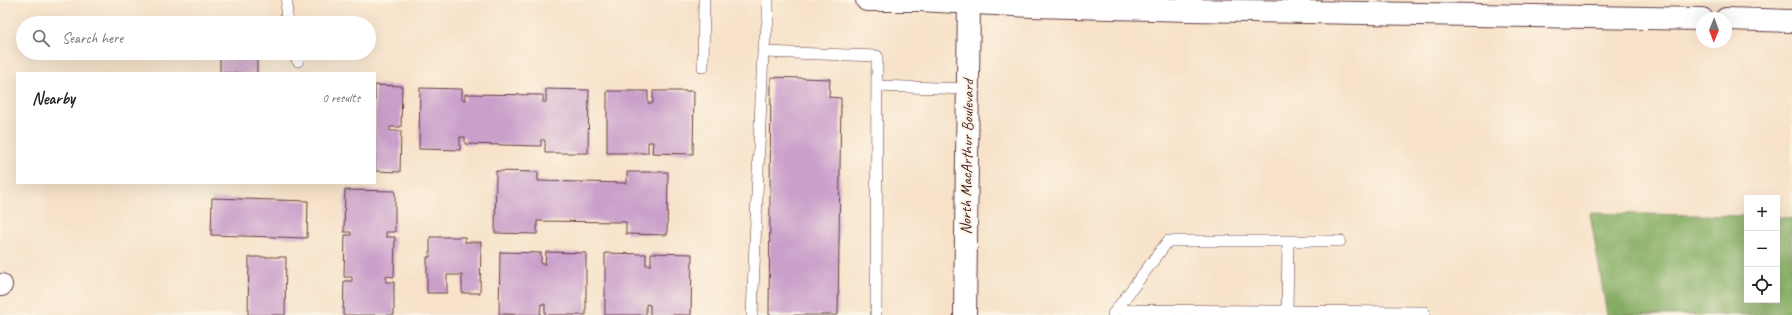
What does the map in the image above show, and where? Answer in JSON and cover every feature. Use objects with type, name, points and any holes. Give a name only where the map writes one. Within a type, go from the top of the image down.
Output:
[{"type":"street","points":[[867,0],[1191,5],[1696,19]]},
{"type":"street","name":"North MacArthur Boulevard","points":[[965,315],[969,1]]},
{"type":"street","points":[[1732,19],[1792,21]]},
{"type":"lane","points":[[286,16],[287,0]]},
{"type":"lane","points":[[703,67],[704,0]]},
{"type":"lane","points":[[752,315],[763,52],[768,21],[768,0]]},
{"type":"lane","points":[[763,52],[877,56],[876,315]]},
{"type":"lane","points":[[877,86],[968,89]]},
{"type":"lane","points":[[1114,313],[1168,241],[1340,241]]},
{"type":"lane","points":[[1287,313],[1288,241]]},
{"type":"lane","points":[[1114,313],[1424,312],[1424,315]]},
{"type":"green space","points":[[1590,213],[1744,216],[1744,303],[1780,303],[1780,217],[1792,218],[1792,315],[1607,315]]},
{"type":"building","points":[[220,60],[257,60],[257,72],[220,72]]},
{"type":"building","points":[[771,77],[830,79],[829,97],[841,98],[838,315],[769,315]]},
{"type":"building","points":[[376,85],[402,86],[401,127],[390,127],[390,131],[401,131],[400,172],[376,171]]},
{"type":"building","points":[[420,88],[462,89],[462,100],[465,100],[465,94],[543,95],[543,102],[546,102],[546,89],[589,90],[588,153],[545,153],[545,140],[541,140],[541,146],[465,144],[465,137],[460,137],[460,150],[419,149]]},
{"type":"building","points":[[607,91],[648,91],[648,103],[653,103],[653,91],[694,91],[693,154],[652,153],[653,142],[648,142],[648,153],[607,153]]},
{"type":"building","points":[[496,171],[538,172],[538,181],[627,183],[627,172],[668,172],[667,235],[626,234],[626,222],[537,221],[537,234],[495,233]]},
{"type":"building","points":[[345,190],[395,191],[395,232],[386,232],[386,237],[395,237],[394,277],[386,276],[386,282],[394,282],[394,315],[343,315],[344,281],[352,281],[352,277],[344,277],[345,235],[351,235],[351,232],[344,232]]},
{"type":"building","points":[[212,198],[308,201],[307,238],[211,235]]},
{"type":"building","points":[[430,237],[465,237],[465,242],[481,242],[480,293],[462,293],[462,275],[447,275],[447,293],[427,293],[427,257],[430,257]]},
{"type":"building","points":[[500,252],[541,253],[541,264],[545,264],[546,252],[586,253],[586,315],[545,315],[545,304],[541,304],[540,315],[499,314]]},
{"type":"building","points":[[605,253],[646,254],[646,265],[651,265],[651,253],[692,254],[691,315],[650,315],[650,305],[646,304],[646,315],[605,315]]},
{"type":"building","points":[[249,257],[286,257],[285,315],[248,315]]}]
